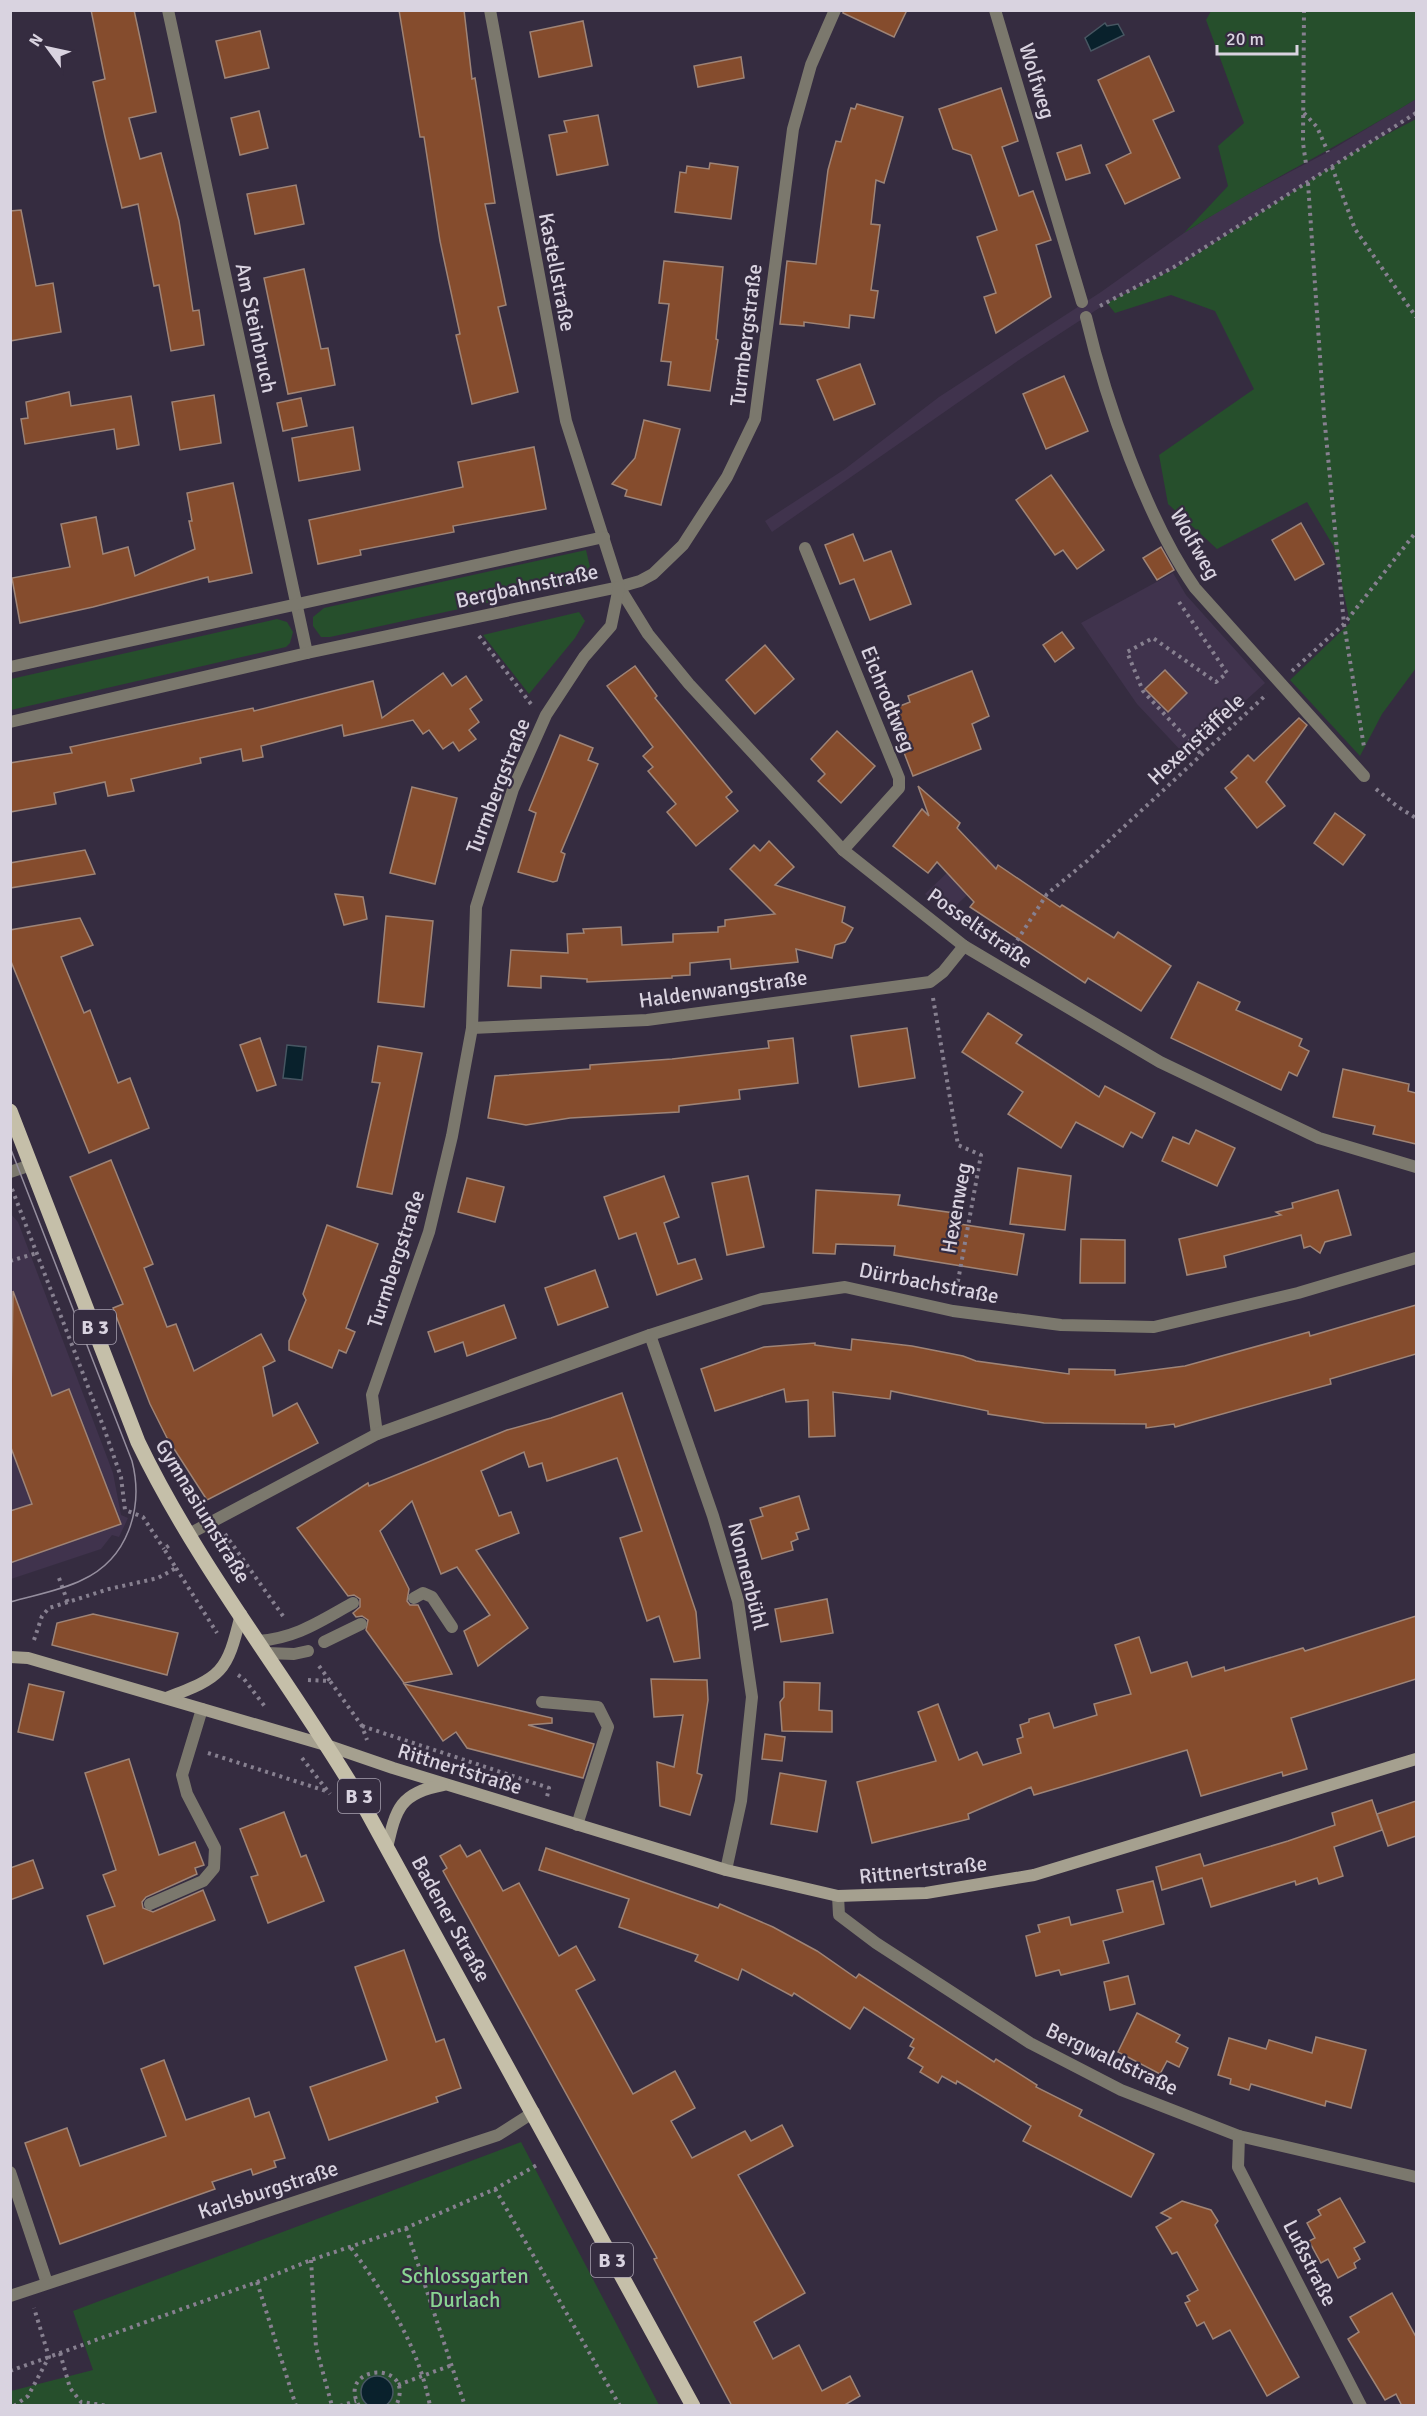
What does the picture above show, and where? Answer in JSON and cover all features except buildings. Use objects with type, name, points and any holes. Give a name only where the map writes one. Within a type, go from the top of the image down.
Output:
[{"type":"main road","name":"Gymnasiumstraße","points":[[10,1111],[138,1442],[161,1489],[262,1647],[329,1746]]},
{"type":"main road","name":"Badener Straße","points":[[329,1746],[534,2112],[555,2156],[693,2406]]},
{"type":"street","name":"Am Steinbruch","points":[[168,10],[307,653]]},
{"type":"street","name":"Kastellstraße","points":[[490,10],[566,421],[604,537]]},
{"type":"street","name":"Turmbergstraße","points":[[377,1434],[372,1395],[429,1232],[452,1136],[472,1028],[476,907],[513,789],[546,715],[584,657],[611,626],[619,587],[640,581],[653,574],[683,545],[727,477],[755,419],[793,129],[811,65],[835,10]]},
{"type":"street","name":"Wolfweg","points":[[995,10],[1082,302]]},
{"type":"street","name":"Wolfweg","points":[[1086,317],[1095,355],[1139,482],[1182,570],[1195,588],[1364,776]]},
{"type":"street","name":"Bergbahnstraße","points":[[10,667],[604,537],[619,587],[307,653],[10,722]]},
{"type":"street","name":"Eichrodtweg","points":[[805,549],[899,778],[898,788],[843,850]]},
{"type":"street","name":"Posseltstraße","points":[[619,587],[648,634],[689,684],[843,850],[964,946],[999,969],[1160,1062],[1319,1138],[1416,1167]]},
{"type":"street","name":"Haldenwangstraße","points":[[472,1028],[647,1020],[930,982],[943,972],[964,946]]},
{"type":"street","points":[[10,1172],[31,1165]]},
{"type":"street","name":"Dürrbachstraße","points":[[377,1434],[650,1335],[762,1299],[844,1287],[953,1311],[1061,1325],[1154,1327],[1298,1293],[1416,1258]]},
{"type":"street","name":"Nonnenbühl","points":[[650,1335],[713,1516],[738,1601],[753,1697],[741,1801],[726,1870]]},
{"type":"street","points":[[189,1534],[377,1434]]},
{"type":"street","points":[[414,1598],[423,1593],[432,1597],[452,1627]]},
{"type":"street","points":[[262,1647],[296,1634],[353,1604]]},
{"type":"street","points":[[166,1698],[209,1682],[223,1666],[232,1649],[241,1614]]},
{"type":"street","points":[[324,1642],[361,1624]]},
{"type":"street","points":[[262,1647],[294,1654],[308,1651]]},
{"type":"street","points":[[10,1657],[28,1658],[329,1746]]},
{"type":"street","points":[[542,1702],[598,1707],[608,1727],[577,1825]]},
{"type":"street","points":[[150,1904],[203,1881],[214,1868],[215,1848],[187,1794],[182,1775],[202,1709]]},
{"type":"street","name":"Rittnertstraße","points":[[329,1746],[543,1815],[726,1870],[838,1896],[926,1893],[1034,1875],[1416,1759]]},
{"type":"street","points":[[387,1848],[398,1808],[407,1798],[416,1792],[447,1785]]},
{"type":"street","name":"Bergwaldstraße","points":[[838,1896],[839,1915],[876,1943],[1030,2043],[1121,2090],[1239,2136],[1416,2177]]},
{"type":"street","name":"Karlsburgstraße","points":[[10,2296],[498,2135],[534,2112]]},
{"type":"street","name":"Lußstraße","points":[[1239,2136],[1238,2167],[1361,2406]]},
{"type":"street","points":[[10,2172],[47,2283]]},
{"type":"path","points":[[1304,10],[1303,112],[1306,164]]},
{"type":"path","points":[[1303,112],[1317,127],[1328,152]]},
{"type":"path","points":[[1107,302],[1174,267],[1416,113]]},
{"type":"path","points":[[1332,167],[1355,229],[1416,317]]},
{"type":"path","points":[[1306,183],[1324,415],[1344,624],[1364,736],[1364,776],[1384,796],[1416,818]]},
{"type":"path","name":"Hexenstäffele","points":[[999,969],[1047,894],[1087,861],[1344,624],[1416,532]]},
{"type":"path","points":[[1186,595],[1178,601],[1227,673],[1216,682],[1153,638],[1127,652],[1143,691],[1202,755]]},
{"type":"path","points":[[473,618],[477,633],[532,706],[546,715]]},
{"type":"path","name":"Hexenweg","points":[[934,1001],[958,1144],[981,1155],[953,1311]]},
{"type":"path","points":[[10,1185],[105,1431],[121,1477],[125,1510],[143,1517],[218,1635],[207,1653],[223,1666],[244,1678],[327,1792]]},
{"type":"path","points":[[10,1261],[37,1253]]},
{"type":"path","points":[[214,1519],[296,1634]]},
{"type":"path","points":[[164,1549],[189,1534]]},
{"type":"path","points":[[28,1658],[42,1616],[49,1608],[109,1589],[158,1578],[176,1568]]},
{"type":"path","points":[[59,1578],[68,1603]]},
{"type":"path","points":[[362,1726],[549,1788],[543,1815]]},
{"type":"path","points":[[189,1747],[327,1792],[337,1799]]},
{"type":"path","points":[[10,2371],[257,2282],[310,2260],[406,2228],[495,2189],[537,2164]]},
{"type":"path","points":[[495,2189],[620,2406]]},
{"type":"path","points":[[406,2228],[465,2406]]},
{"type":"path","points":[[351,2248],[384,2292],[425,2376],[430,2406]]},
{"type":"path","points":[[310,2260],[316,2347],[332,2406]]},
{"type":"path","points":[[257,2282],[296,2406]]},
{"type":"path","points":[[14,2406],[28,2396],[50,2357],[28,2290]]},
{"type":"path","points":[[60,2353],[70,2388],[81,2402],[110,2406]]},
{"type":"path","points":[[399,2385],[452,2366]]},
{"type":"path","points":[[359,2406],[355,2394],[359,2380],[370,2372],[384,2372],[399,2385],[399,2399],[396,2406]]},
{"type":"path","points":[[340,2406],[356,2401]]},
{"type":"shaded area","points":[[1416,99],[1416,115],[1174,269],[1107,303],[1019,360],[772,532],[765,521],[845,469],[939,397],[1101,292],[1184,233],[1233,202],[1328,152]]},
{"type":"shaded area","points":[[1173,573],[1186,595],[1265,683],[1185,755],[1137,704],[1081,623]]},
{"type":"shaded area","points":[[976,845],[997,867],[949,912],[925,894]]},
{"type":"shaded area","points":[[10,1213],[18,1222],[113,1473],[121,1515],[128,1518],[119,1537],[112,1535],[101,1549],[11,1579]]},
{"type":"green space","points":[[1211,11],[1416,11],[1416,99],[1184,233],[1228,186],[1218,146],[1244,123],[1206,20]]},
{"type":"green space","points":[[1416,119],[1416,668],[1382,714],[1360,756],[1290,680],[1350,623],[1334,547],[1307,502],[1217,549],[1168,504],[1159,455],[1254,389],[1215,311],[1171,295],[1115,313],[1107,303],[1174,269],[1359,149]]},
{"type":"green space","points":[[586,550],[593,580],[330,637],[321,637],[313,626],[313,617],[324,608]]},
{"type":"green space","points":[[579,612],[585,621],[575,638],[529,694],[483,635]]},
{"type":"green space","points":[[277,619],[287,622],[293,632],[290,643],[286,647],[11,710],[11,679]]},
{"type":"green space","name":"Schlossgarten Durlach","points":[[521,2142],[659,2405],[11,2406],[11,2391],[93,2370],[73,2311]]},
{"type":"water","points":[[1105,23],[1107,26],[1118,24],[1124,35],[1091,51],[1085,38]]},
{"type":"water","points":[[287,1045],[306,1047],[302,1080],[283,1078]]},
{"type":"water","points":[[377,2376],[388,2381],[393,2392],[388,2403],[377,2408],[366,2403],[361,2392],[366,2381]]},
{"type":"tram line","points":[[10,1147],[132,1461],[136,1496],[134,1514],[121,1546],[98,1571],[65,1587],[10,1602]]}]
